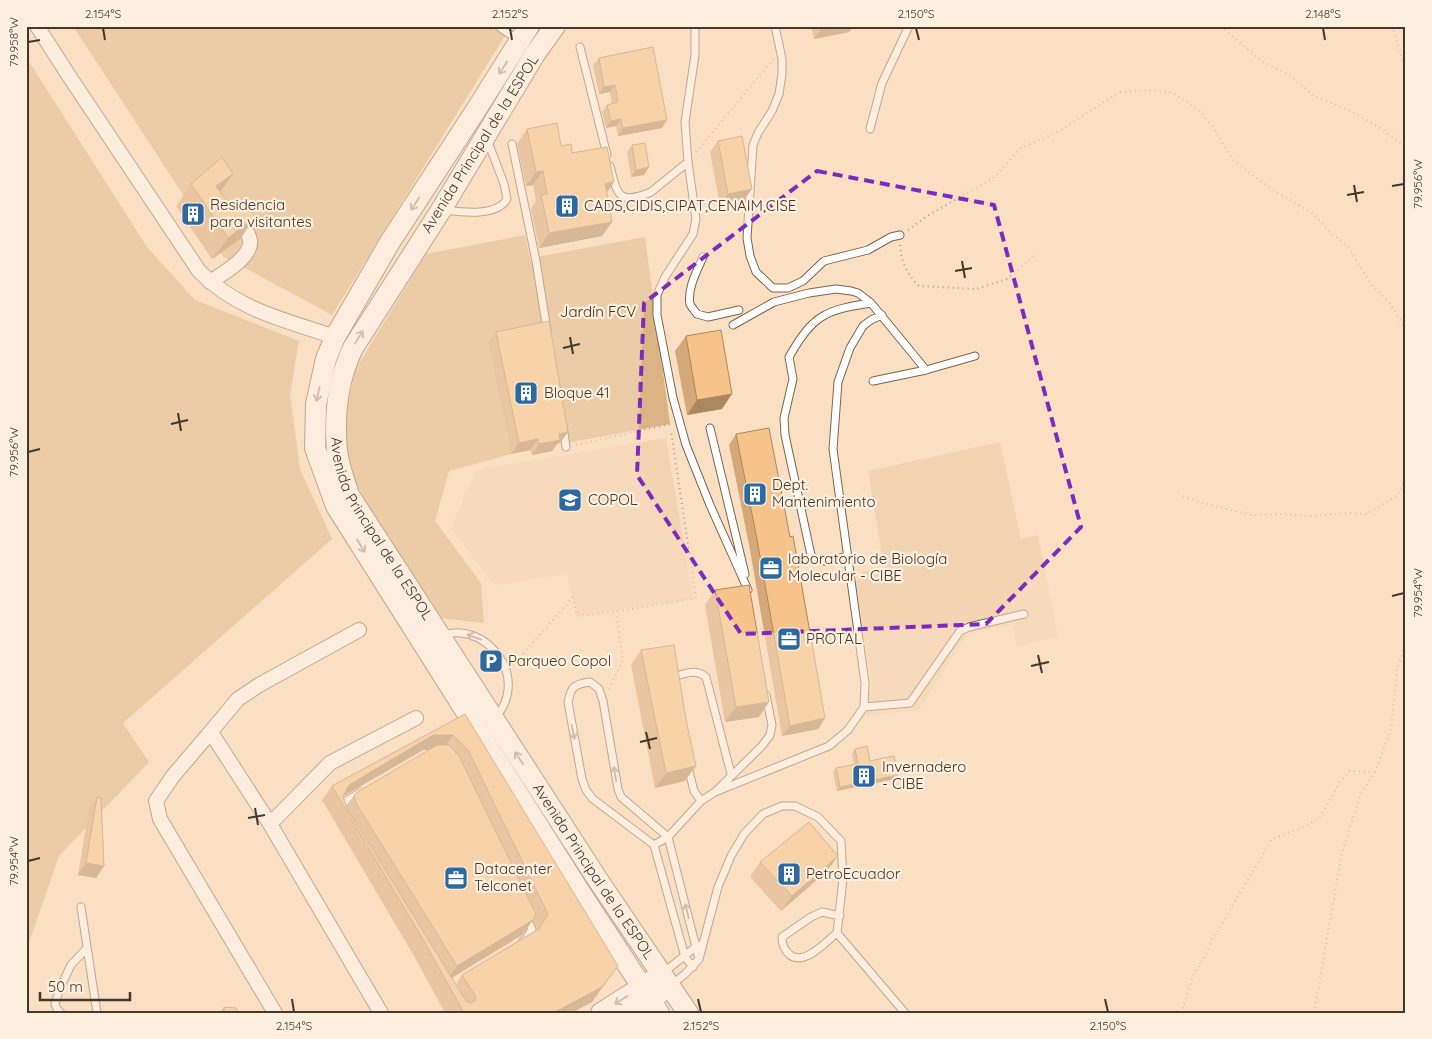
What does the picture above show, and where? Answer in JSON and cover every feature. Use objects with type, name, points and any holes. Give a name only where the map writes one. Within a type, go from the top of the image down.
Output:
[{"type":"street","points":[[37,26],[188,254],[210,282],[224,293],[245,305],[335,337]]},
{"type":"street","name":"Avenida Principal de la ESPOL","points":[[555,26],[535,54],[441,210],[353,348],[346,365],[337,404],[337,451],[349,495],[665,981],[688,1013]]},
{"type":"street","name":"Avenida Principal de la ESPOL","points":[[524,34],[390,242],[335,337],[326,359],[316,404],[315,448],[336,506],[650,1000]]},
{"type":"street","points":[[476,110],[491,127]]},
{"type":"street","points":[[210,282],[229,270],[244,256],[250,247],[250,239],[244,226],[232,210],[224,205]]},
{"type":"street","points":[[390,242],[410,256]]},
{"type":"street","points":[[326,359],[346,365]]},
{"type":"street","points":[[275,1013],[160,819],[156,801],[173,776],[238,699],[359,630]]},
{"type":"street","points":[[270,824],[330,763],[416,718]]},
{"type":"street","points":[[208,736],[214,737],[270,824],[381,1013]]},
{"type":"street","points":[[631,1013],[650,1000],[665,981]]},
{"type":"street","points":[[601,1013],[650,1000]]},
{"type":"lane","points":[[498,26],[524,34]]},
{"type":"lane","points":[[695,26],[695,56],[685,122],[688,162],[696,219],[693,234],[665,277],[657,296],[657,315],[673,398],[686,445],[710,505],[748,590]]},
{"type":"lane","points":[[775,26],[780,49],[782,74],[779,94],[753,145],[751,162],[747,238],[750,256],[756,272],[772,288],[788,288],[803,281],[824,262],[868,250],[891,237],[900,236]]},
{"type":"lane","points":[[870,129],[882,83],[909,26]]},
{"type":"lane","points":[[580,47],[619,195],[625,198],[645,195],[688,162]]},
{"type":"lane","points":[[441,210],[473,212],[489,210],[504,204],[507,199],[491,127]]},
{"type":"lane","points":[[512,144],[536,261],[549,339]]},
{"type":"lane","points":[[703,258],[695,274],[690,305],[697,314],[708,317],[739,310]]},
{"type":"lane","points":[[733,325],[774,302],[809,293],[836,289],[851,291],[858,293],[871,303],[926,370]]},
{"type":"lane","points":[[848,556],[820,562],[811,555],[785,435],[786,410],[793,384],[789,357],[806,329],[820,318],[834,310],[871,303]]},
{"type":"lane","points":[[654,845],[668,837],[701,800],[715,792],[829,746],[848,730],[864,707],[865,683],[833,449],[838,382],[850,348],[862,326],[882,315]]},
{"type":"lane","points":[[873,381],[926,370],[975,356]]},
{"type":"lane","points":[[562,417],[566,447]]},
{"type":"lane","points":[[710,428],[750,600]]},
{"type":"lane","points":[[864,707],[910,703],[960,631],[968,627],[1024,614]]},
{"type":"lane","points":[[440,635],[461,633],[481,639],[497,653],[507,672],[508,689],[504,706],[495,720]]},
{"type":"lane","points":[[674,686],[674,680],[678,676],[690,672],[701,673],[706,677],[731,774]]},
{"type":"lane","points":[[693,967],[685,957],[654,845],[593,800],[586,790],[582,779],[568,702],[570,691],[578,683],[590,682],[599,689],[603,701],[621,797],[668,837],[698,959]]},
{"type":"lane","points":[[715,792],[731,774],[762,746],[770,735],[772,724],[765,686]]},
{"type":"lane","points":[[686,759],[694,790],[701,800]]},
{"type":"lane","points":[[338,811],[340,804],[366,789]]},
{"type":"lane","points":[[665,981],[693,967],[698,959],[718,887],[731,856],[744,834],[763,814],[782,806],[795,806],[818,817],[840,841],[843,879],[840,916],[837,932],[804,958],[795,958],[785,951],[782,937],[811,917],[822,912],[840,916]]},
{"type":"lane","points":[[81,907],[97,1013]]},
{"type":"lane","points":[[519,944],[526,939],[532,929],[523,911]]},
{"type":"lane","points":[[837,932],[905,1013]]},
{"type":"lane","points":[[665,981],[685,957],[704,940]]},
{"type":"lane","points":[[60,1013],[56,1009],[55,1004],[60,988],[71,965],[87,948]]},
{"type":"path","points":[[1221,26],[1261,61],[1291,76],[1314,96],[1349,110],[1382,129],[1406,147]]},
{"type":"path","points":[[1392,26],[1406,70]]},
{"type":"path","points":[[688,162],[780,49]]},
{"type":"path","points":[[1035,255],[1007,279],[976,289],[919,286],[908,275],[901,256],[900,236],[927,216],[995,177],[1021,148],[1060,131],[1119,92],[1152,90],[1173,93],[1200,111],[1215,130],[1232,159],[1270,188],[1314,214],[1329,231],[1349,248],[1372,286],[1390,303],[1406,330]]},
{"type":"path","points":[[507,672],[573,598],[577,616],[616,612],[696,598],[670,424],[566,447]]},
{"type":"path","points":[[1182,496],[1202,503],[1252,514],[1312,516],[1349,513],[1366,514],[1397,496],[1406,477]]},
{"type":"path","points":[[603,701],[622,660],[616,612]]},
{"type":"path","points":[[1314,1013],[1342,854],[1360,796],[1375,772],[1391,729],[1397,670],[1406,642]]},
{"type":"path","points":[[1181,1013],[1193,976],[1207,953],[1213,936],[1272,839],[1306,826],[1320,817],[1348,771],[1375,772]]},
{"type":"highlighted area","points":[[817,171],[994,205],[1081,527],[986,624],[741,634],[637,475],[644,303]]},
{"type":"shaded area","name":"COPOL","points":[[666,438],[693,599],[577,616],[567,574],[495,585],[451,529],[476,470]]},
{"type":"shaded area","points":[[1000,442],[1021,539],[1038,535],[1058,636],[1017,647],[1013,624],[967,634],[919,710],[866,716],[872,686],[856,583],[862,572],[884,568],[868,471]]},
{"type":"green space","points":[[73,26],[511,26],[332,315],[223,256]]},
{"type":"green space","points":[[26,57],[147,247],[195,300],[299,341],[290,394],[300,469],[332,539],[123,723],[149,762],[59,856],[26,951]]},
{"type":"green space","name":"Jardín FCV","points":[[525,235],[532,267],[531,258],[645,237],[670,424],[566,443],[488,344],[511,454],[449,471],[435,521],[481,583],[484,623],[439,618],[366,505],[344,462],[346,414],[355,370],[426,254]]},
{"type":"building","points":[[819,26],[840,26],[820,30]]},
{"type":"building","points":[[653,47],[667,120],[623,128],[621,119],[611,121],[607,105],[618,102],[615,85],[604,87],[599,58]]},
{"type":"building","points":[[557,123],[561,146],[571,144],[572,153],[607,147],[614,182],[605,184],[612,222],[549,233],[541,195],[547,194],[543,171],[536,172],[527,129]]},
{"type":"building","points":[[742,136],[752,189],[728,194],[718,141]]},
{"type":"building","points":[[645,143],[649,167],[636,170],[632,145]]},
{"type":"building","points":[[222,157],[233,174],[216,186],[232,209],[245,199],[255,217],[228,238],[191,184]]},
{"type":"building","name":"Bloque 41","points":[[549,321],[568,432],[559,434],[560,440],[539,444],[538,439],[519,443],[496,332]]},
{"type":"building","points":[[721,330],[732,394],[697,400],[686,336]]},
{"type":"building","points":[[769,428],[790,537],[793,536],[825,718],[790,726],[757,539],[736,434]]},
{"type":"building","points":[[749,585],[769,702],[736,707],[715,590]]},
{"type":"building","points":[[674,645],[686,720],[696,766],[666,773],[641,650]]},
{"type":"building","points":[[465,714],[618,966],[602,987],[553,1013],[464,1013],[424,941],[332,786]],"holes":[[[433,735],[453,735],[468,750],[548,914],[539,929],[462,975],[476,997],[475,1001],[470,1003],[466,1001],[347,808],[343,797],[349,785]]]},
{"type":"building","points":[[437,745],[449,745],[459,756],[536,914],[533,920],[457,966],[356,803],[354,796],[356,793]]},
{"type":"building","name":"Invernadero - CIBE","points":[[867,746],[870,761],[894,756],[898,775],[840,787],[836,768],[858,764],[855,749]]},
{"type":"building","points":[[97,797],[101,798],[104,866],[86,863]]},
{"type":"building","name":"PetroEcuador","points":[[809,822],[838,856],[792,896],[760,862]]},
{"type":"building","points":[[224,1007],[236,1008],[238,1013],[224,1013]]},
{"type":"place","name":"CADS,CIDIS,CIPAT,CENAIM,CISE","points":[[567,206]]},
{"type":"place","name":"Residencia para visitantes","points":[[193,214]]},
{"type":"place","name":"Bloque 41","points":[[526,393]]},
{"type":"place","name":"Dept. Mantenimiento","points":[[755,494]]},
{"type":"place","name":"COPOL","points":[[570,500]]},
{"type":"place","name":"laboratorio de Biología Molecular - CIBE","points":[[771,568]]},
{"type":"place","name":"PROTAL","points":[[789,639]]},
{"type":"place","name":"Parqueo Copol","points":[[491,661]]},
{"type":"place","name":"Invernadero - CIBE","points":[[864,776]]},
{"type":"place","name":"PetroEcuador","points":[[789,874]]},
{"type":"place","name":"Datacenter Telconet","points":[[456,878]]}]
